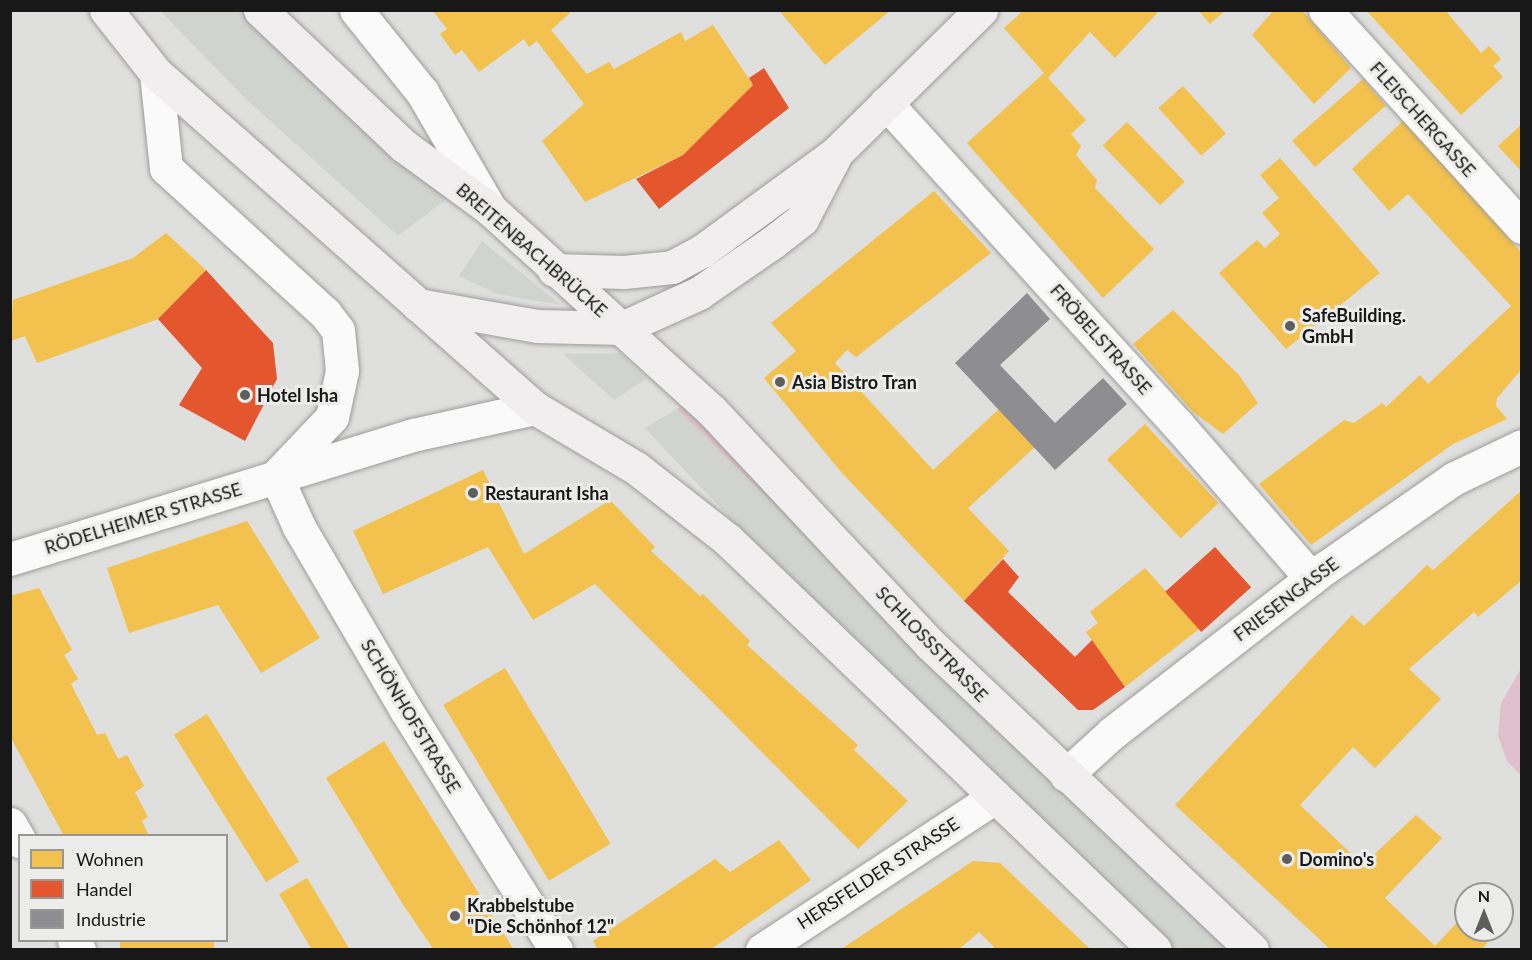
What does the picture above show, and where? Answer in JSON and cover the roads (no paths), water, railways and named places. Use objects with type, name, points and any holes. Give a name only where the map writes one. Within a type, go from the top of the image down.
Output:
[{"type":"main road","points":[[106,10],[156,73],[535,408],[636,468],[727,539],[1155,950]]},
{"type":"main road","name":"BREITENBACHBRÜCKE","points":[[260,10],[404,146],[490,209],[554,270],[622,328]]},
{"type":"main road","points":[[554,270],[624,272],[672,267],[702,251],[836,153],[981,10]]},
{"type":"main road","points":[[622,328],[699,293],[802,219],[836,153]]},
{"type":"main road","name":"BREITENBACHBRÜCKE","points":[[418,304],[537,326],[622,328]]},
{"type":"main road","name":"SCHLOSSSTRASSE","points":[[622,328],[712,411],[930,644],[1252,950]]},
{"type":"street","points":[[356,10],[422,92],[490,209]]},
{"type":"street","name":"FLEISCHERGASSE","points":[[1324,10],[1521,227]]},
{"type":"street","name":"RÖDELHEIMER STRASSE","points":[[156,73],[166,168],[325,313],[338,330],[342,371],[332,417],[276,476]]},
{"type":"street","name":"FRÖBELSTRASSE","points":[[886,103],[1178,425],[1311,578]]},
{"type":"street","name":"RÖDELHEIMER STRASSE","points":[[10,559],[413,435],[535,408]]},
{"type":"street","name":"FRIESENGASSE","points":[[1066,775],[1112,733],[1311,578],[1454,479],[1521,446]]},
{"type":"street","name":"SCHÖNHOFSTRASSE","points":[[276,476],[298,527],[406,710],[556,950]]},
{"type":"street","name":"HERSFELDER STRASSE","points":[[762,950],[994,797]]},
{"type":"street","points":[[10,824],[18,838]]},
{"type":"place","name":"SafeBuilding. GmbH","points":[[1290,326]]},
{"type":"place","name":"Asia Bistro Tran","points":[[780,382]]},
{"type":"place","name":"Hotel Isha","points":[[245,395]]},
{"type":"place","name":"Restaurant Isha","points":[[473,493]]},
{"type":"place","name":"Domino's","points":[[1287,859]]},
{"type":"place","name":"Krabbelstube \"Die Schönhof 12\"","points":[[455,916]]}]
